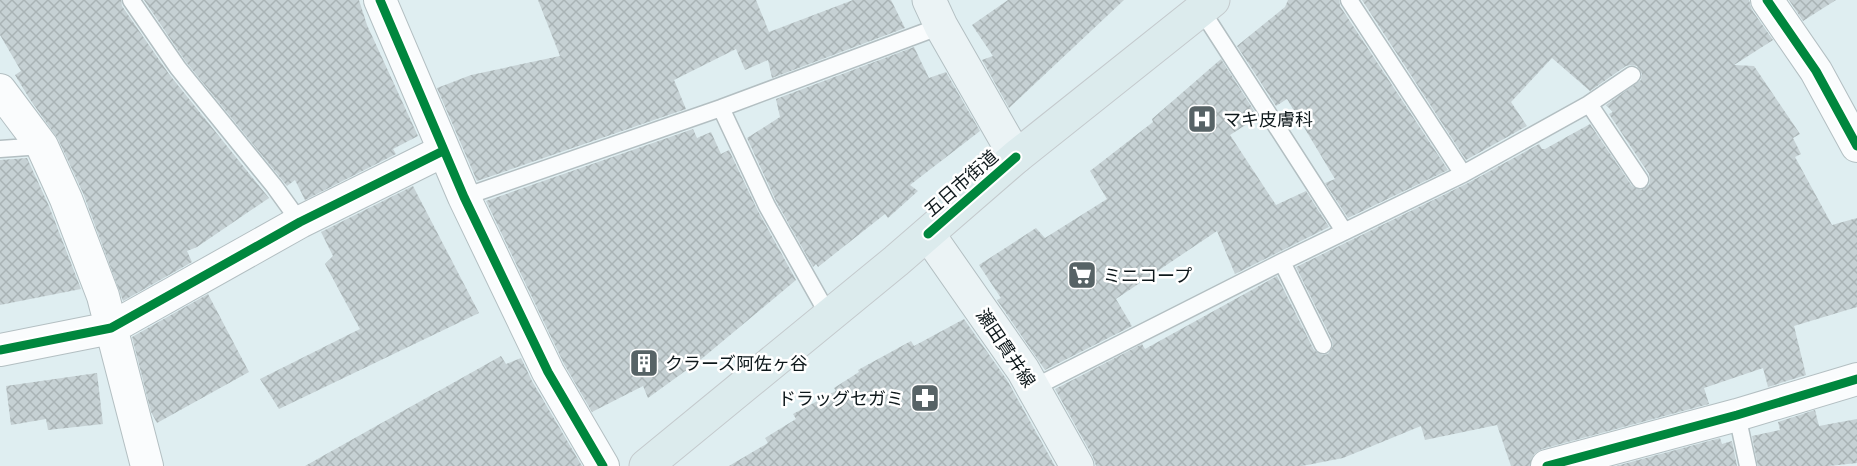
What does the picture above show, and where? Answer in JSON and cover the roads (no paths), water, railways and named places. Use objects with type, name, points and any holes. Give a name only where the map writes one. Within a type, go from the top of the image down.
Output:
[{"type":"main road","name":"五日市街道","points":[[646,466],[928,234],[1016,157],[1208,6]]},
{"type":"main road","points":[[935,13],[1016,157]]},
{"type":"main road","name":"瀬田貫井線","points":[[928,234],[1033,388],[1077,466]]},
{"type":"street","points":[[380,0],[464,197],[548,372],[603,466]]},
{"type":"street","points":[[1767,0],[1816,71],[1857,146]]},
{"type":"street","points":[[0,90],[42,146],[66,199],[99,285],[147,466]]},
{"type":"street","points":[[0,350],[111,328],[300,222],[443,151]]},
{"type":"street","points":[[1547,466],[1737,415],[1857,379]]},
{"type":"lane","points":[[131,0],[178,68],[300,222]]},
{"type":"lane","points":[[1348,0],[1463,174]]},
{"type":"lane","points":[[1208,6],[1344,231]]},
{"type":"lane","points":[[464,197],[721,108],[935,13]]},
{"type":"lane","points":[[1033,388],[1344,231],[1463,174],[1589,104],[1632,75]]},
{"type":"lane","points":[[1589,104],[1640,180]]},
{"type":"lane","points":[[721,108],[767,206],[829,316]]},
{"type":"lane","points":[[0,149],[42,146]]},
{"type":"lane","points":[[1282,262],[1323,345]]},
{"type":"lane","points":[[1737,415],[1748,466]]},
{"type":"place","name":"マキ皮膚科","points":[[1202,119]]},
{"type":"place","name":"ミニコープ","points":[[1082,275]]},
{"type":"place","name":"クラーズ阿佐ヶ谷","points":[[644,363]]},
{"type":"place","name":"ドラッグセガミ","points":[[925,398]]}]
